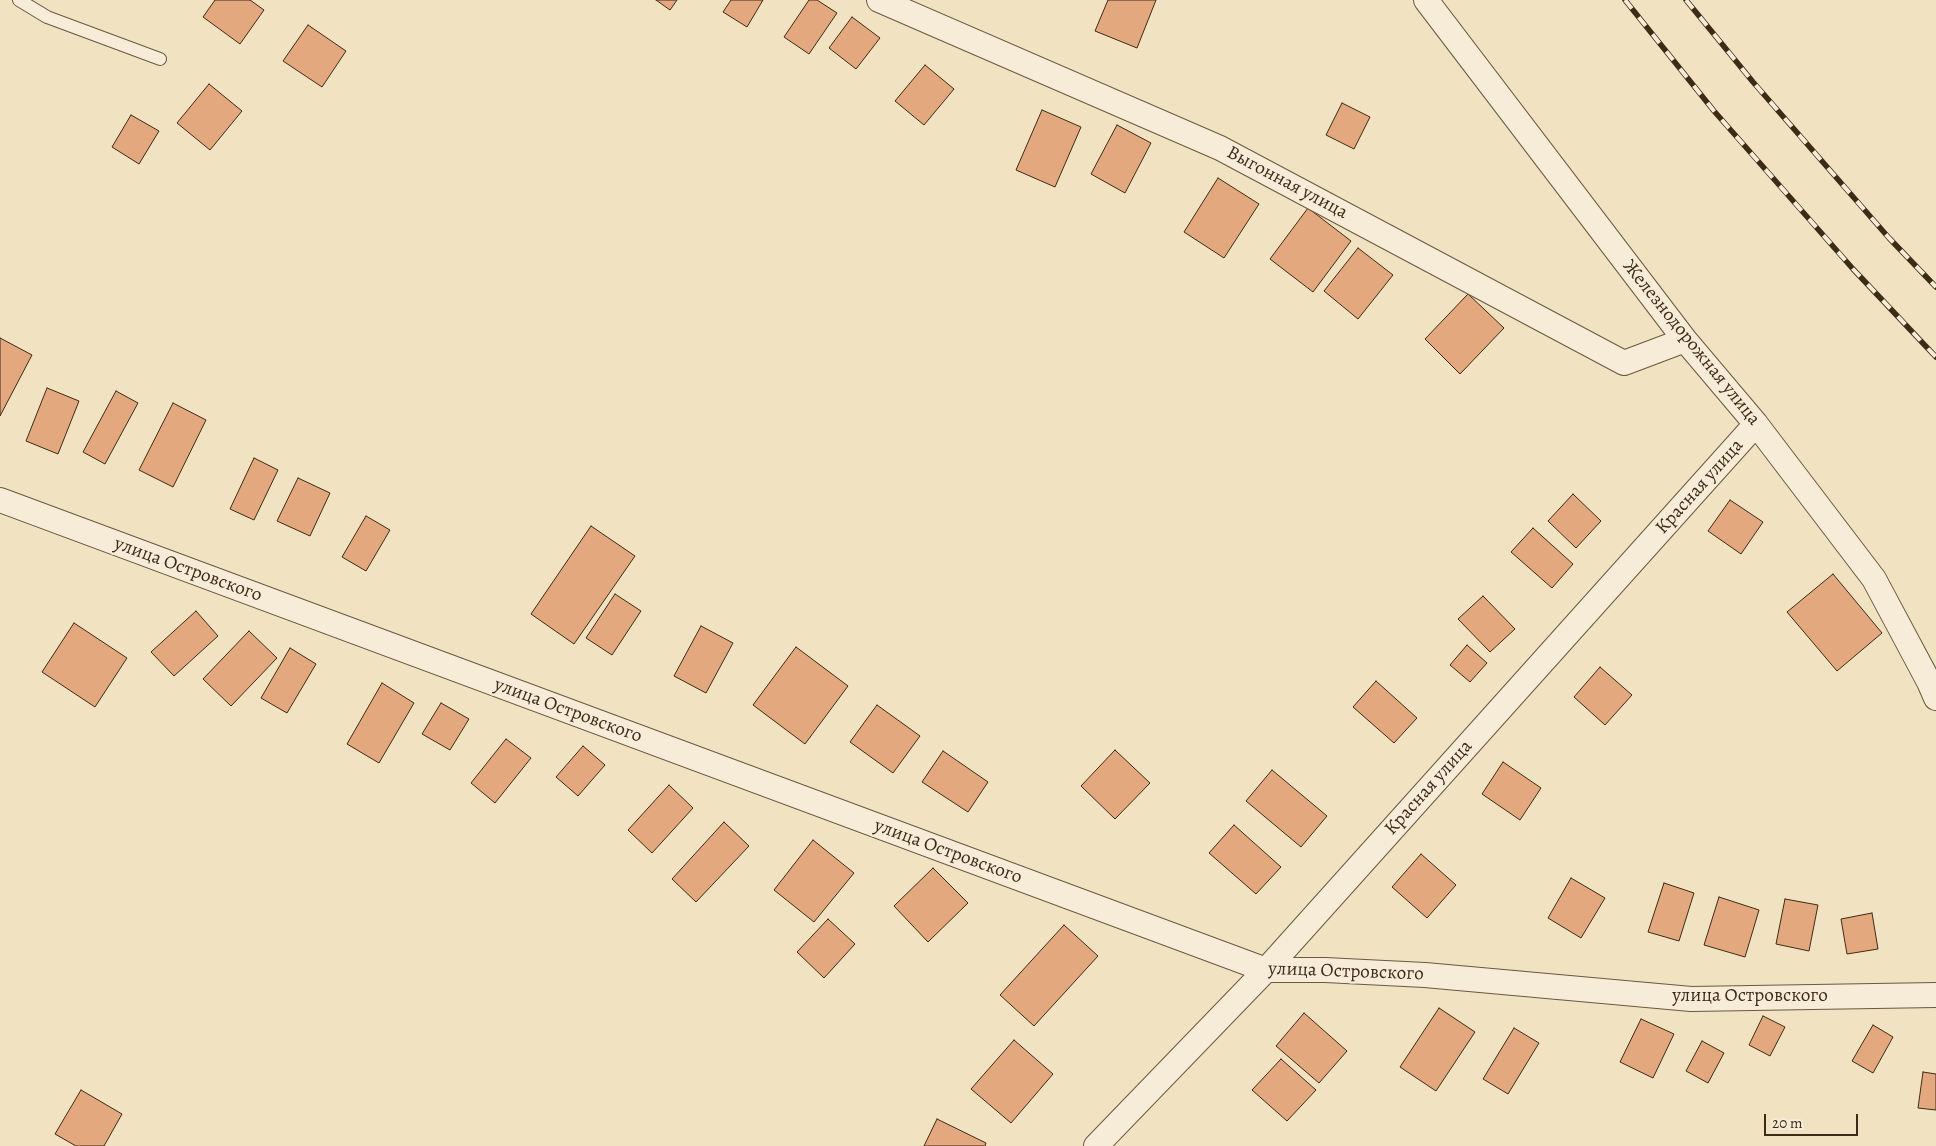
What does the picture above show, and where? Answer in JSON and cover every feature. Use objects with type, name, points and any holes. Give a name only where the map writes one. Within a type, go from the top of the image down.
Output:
[{"type":"street","name":"Выгонная улица","points":[[878,0],[1220,148],[1624,363],[1684,340]]},
{"type":"street","name":"Железнодорожная улица","points":[[1426,0],[1684,340],[1756,424],[1874,579],[1936,698]]},
{"type":"street","name":"Красная улица","points":[[1096,1146],[1266,970],[1756,424]]},
{"type":"street","name":"улица Островского","points":[[0,500],[1266,970],[1325,970],[1425,975],[1691,998],[1936,994]]},
{"type":"lane","points":[[19,0],[48,17],[160,59]]},
{"type":"building","points":[[215,0],[250,0],[264,10],[240,44],[203,17]]},
{"type":"building","points":[[656,0],[677,0],[670,10]]},
{"type":"building","points":[[731,0],[763,0],[747,27],[723,12]]},
{"type":"building","points":[[809,0],[817,0],[837,13],[809,54],[784,37]]},
{"type":"building","points":[[1108,0],[1156,0],[1137,48],[1095,31]]},
{"type":"building","points":[[852,17],[880,38],[856,69],[829,48]]},
{"type":"building","points":[[308,25],[346,51],[322,87],[283,61]]},
{"type":"building","points":[[925,65],[954,89],[924,125],[895,101]]},
{"type":"building","points":[[209,84],[242,111],[210,150],[177,123]]},
{"type":"building","points":[[1342,103],[1370,117],[1354,149],[1326,135]]},
{"type":"building","points":[[1042,110],[1081,127],[1055,187],[1016,170]]},
{"type":"building","points":[[131,115],[159,131],[139,164],[112,147]]},
{"type":"building","points":[[1117,125],[1151,143],[1125,193],[1091,174]]},
{"type":"building","points":[[1218,178],[1259,204],[1224,258],[1184,232]]},
{"type":"building","points":[[1308,208],[1351,241],[1313,292],[1270,259]]},
{"type":"building","points":[[1358,248],[1393,275],[1358,319],[1324,291]]},
{"type":"building","points":[[1468,294],[1504,328],[1460,374],[1425,339]]},
{"type":"building","points":[[0,338],[32,355],[0,416]]},
{"type":"building","points":[[47,388],[79,401],[58,454],[26,441]]},
{"type":"building","points":[[116,391],[138,403],[105,464],[83,452]]},
{"type":"building","points":[[173,403],[206,420],[173,487],[139,470]]},
{"type":"building","points":[[254,458],[278,470],[254,520],[230,509]]},
{"type":"building","points":[[298,478],[330,493],[310,536],[277,521]]},
{"type":"building","points":[[1573,494],[1601,521],[1576,548],[1548,521]]},
{"type":"building","points":[[1730,500],[1763,522],[1741,554],[1708,531]]},
{"type":"building","points":[[366,516],[390,530],[366,571],[342,557]]},
{"type":"building","points":[[591,526],[635,556],[574,644],[531,614]]},
{"type":"building","points":[[1533,528],[1573,564],[1552,588],[1511,552]]},
{"type":"building","points":[[1833,574],[1882,633],[1837,671],[1787,612]]},
{"type":"building","points":[[615,594],[641,611],[612,655],[586,638]]},
{"type":"building","points":[[1483,596],[1515,629],[1490,652],[1458,619]]},
{"type":"building","points":[[196,611],[218,636],[174,676],[151,652]]},
{"type":"building","points":[[74,623],[127,658],[95,707],[42,672]]},
{"type":"building","points":[[701,626],[733,643],[706,693],[674,676]]},
{"type":"building","points":[[249,631],[277,658],[231,706],[203,679]]},
{"type":"building","points":[[1467,645],[1487,663],[1470,682],[1450,665]]},
{"type":"building","points":[[796,647],[848,686],[805,744],[753,705]]},
{"type":"building","points":[[290,648],[316,664],[287,713],[261,698]]},
{"type":"building","points":[[1600,667],[1632,695],[1605,725],[1574,697]]},
{"type":"building","points":[[1376,681],[1417,718],[1394,743],[1353,707]]},
{"type":"building","points":[[382,683],[414,703],[379,763],[347,744]]},
{"type":"building","points":[[441,703],[469,719],[450,750],[422,734]]},
{"type":"building","points":[[877,705],[920,736],[893,773],[850,742]]},
{"type":"building","points":[[506,739],[531,758],[495,803],[471,783]]},
{"type":"building","points":[[583,746],[605,765],[578,796],[556,777]]},
{"type":"building","points":[[1115,750],[1150,783],[1115,819],[1081,786]]},
{"type":"building","points":[[943,751],[988,782],[968,812],[922,782]]},
{"type":"building","points":[[1503,762],[1541,788],[1520,820],[1482,794]]},
{"type":"building","points":[[1272,770],[1327,816],[1301,847],[1246,801]]},
{"type":"building","points":[[669,785],[693,808],[652,853],[628,830]]},
{"type":"building","points":[[724,822],[749,846],[696,902],[672,879]]},
{"type":"building","points":[[1234,825],[1281,867],[1256,894],[1209,853]]},
{"type":"building","points":[[813,840],[854,873],[814,922],[774,890]]},
{"type":"building","points":[[1421,854],[1456,885],[1427,918],[1392,887]]},
{"type":"building","points":[[933,868],[968,903],[928,942],[894,906]]},
{"type":"building","points":[[1571,878],[1605,898],[1581,938],[1548,918]]},
{"type":"building","points":[[1664,883],[1694,893],[1679,941],[1648,932]]},
{"type":"building","points":[[1719,897],[1759,910],[1745,957],[1704,945]]},
{"type":"building","points":[[1785,899],[1818,905],[1809,951],[1776,944]]},
{"type":"building","points":[[1872,913],[1878,949],[1847,954],[1841,919]]},
{"type":"building","points":[[828,919],[855,944],[824,978],[797,952]]},
{"type":"building","points":[[1064,925],[1098,956],[1034,1026],[1000,995]]},
{"type":"building","points":[[1439,1008],[1475,1032],[1436,1091],[1400,1067]]},
{"type":"building","points":[[1304,1013],[1347,1051],[1319,1083],[1276,1046]]},
{"type":"building","points":[[1763,1016],[1785,1027],[1770,1056],[1749,1045]]},
{"type":"building","points":[[1641,1019],[1674,1034],[1653,1078],[1620,1062]]},
{"type":"building","points":[[1873,1025],[1893,1037],[1873,1073],[1852,1061]]},
{"type":"building","points":[[1514,1028],[1539,1043],[1508,1094],[1483,1079]]},
{"type":"building","points":[[1014,1040],[1053,1074],[1011,1123],[971,1089]]},
{"type":"building","points":[[1702,1041],[1724,1053],[1708,1083],[1686,1071]]},
{"type":"building","points":[[1281,1059],[1316,1090],[1287,1121],[1252,1090]]},
{"type":"building","points":[[1923,1072],[1936,1074],[1936,1110],[1918,1108]]},
{"type":"building","points":[[81,1090],[122,1114],[104,1146],[76,1146],[55,1134]]},
{"type":"building","points":[[937,1119],[986,1143],[985,1146],[924,1146]]},
{"type":"railway","points":[[1625,0],[1714,111],[1853,269],[1936,357]]},
{"type":"railway","points":[[1686,0],[1753,82],[1889,238],[1936,287]]}]
